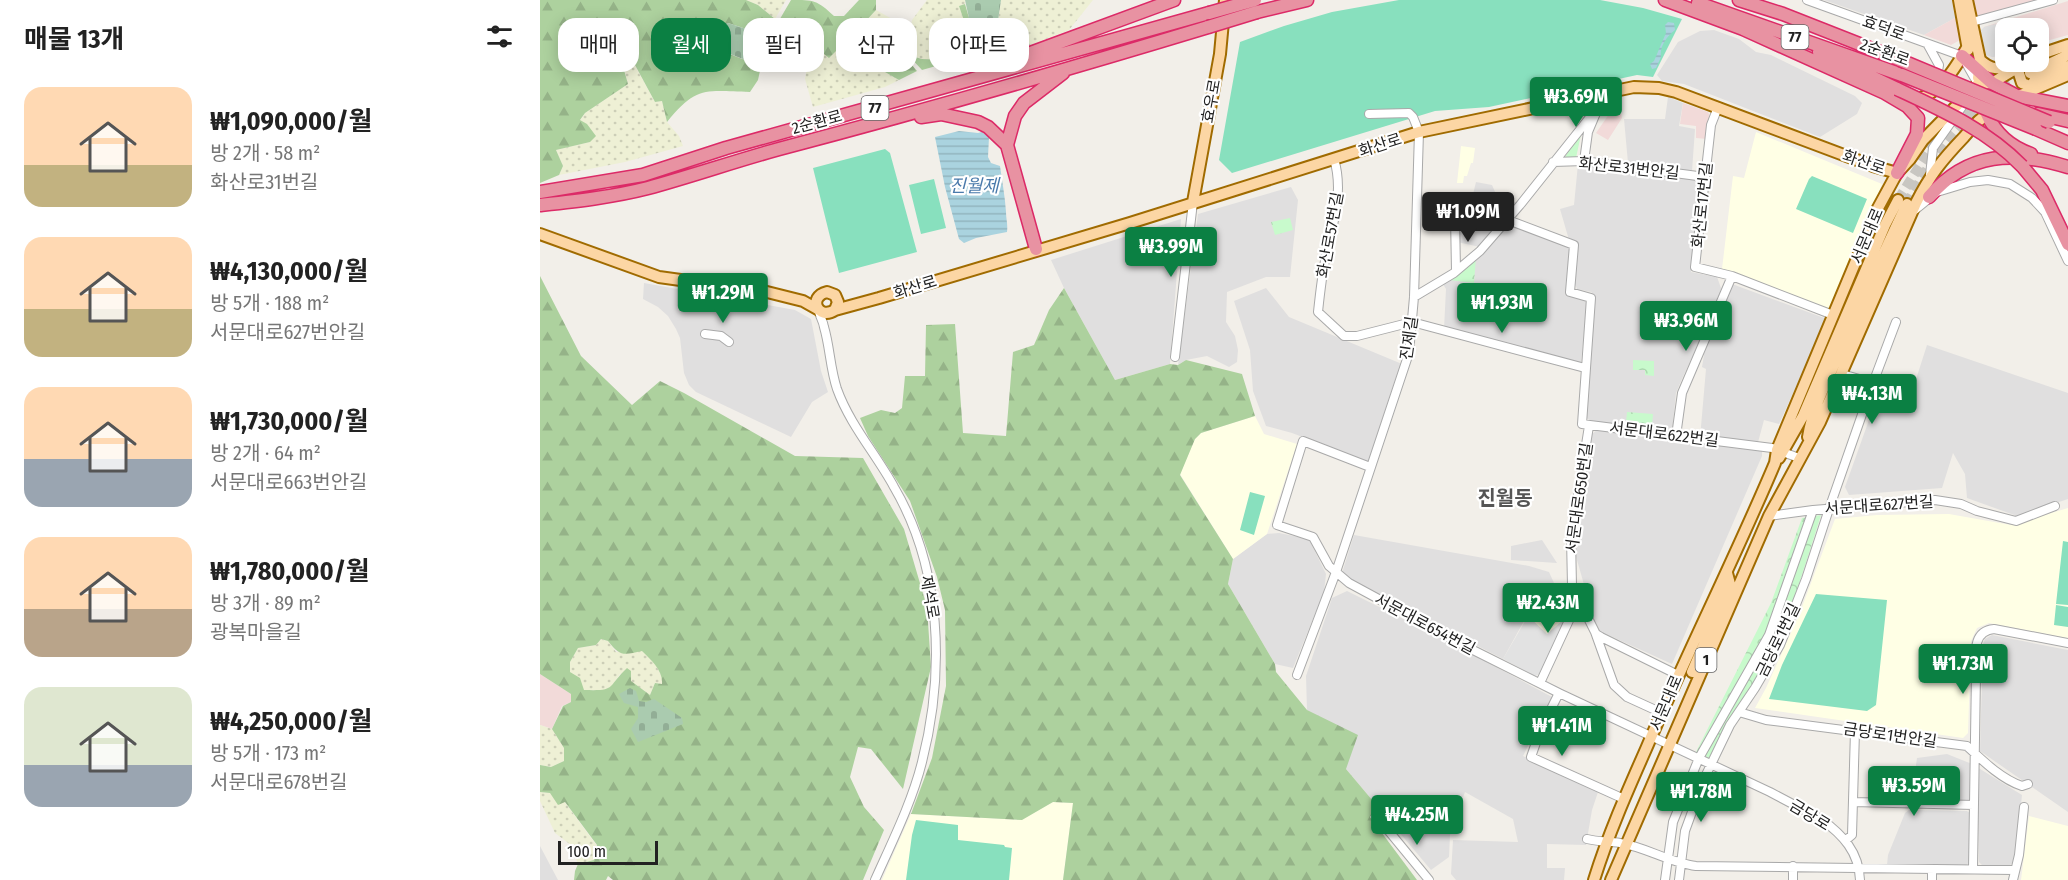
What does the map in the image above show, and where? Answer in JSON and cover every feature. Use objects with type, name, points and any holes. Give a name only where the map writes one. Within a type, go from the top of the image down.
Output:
[{"type":"highway","points":[[923,95],[1174,0]]},
{"type":"highway","name":"2순환로","points":[[540,192],[643,176],[726,148],[923,95],[1209,13],[1307,0]]},
{"type":"highway","points":[[1665,0],[1743,29],[1891,91],[1918,118],[1917,134],[1897,173]]},
{"type":"highway","name":"2순환로","points":[[1688,0],[1902,75],[2068,143]]},
{"type":"highway","name":"2순환로","points":[[1739,0],[1783,14],[2022,111],[2062,123]]},
{"type":"highway","name":"2순환로","points":[[540,205],[646,188],[1066,70],[1208,27],[1256,6]]},
{"type":"highway","points":[[1752,21],[1989,137],[2006,149],[2042,190],[2068,244]]},
{"type":"highway","points":[[1972,60],[1992,83],[2017,96],[2068,106]]},
{"type":"highway","points":[[1006,143],[1015,116],[1024,103],[1066,70]]},
{"type":"highway","points":[[878,123],[941,114],[978,122],[988,127],[1006,143],[1036,249]]},
{"type":"highway","points":[[1987,114],[1993,127],[2012,144],[2050,162]]},
{"type":"highway","points":[[1929,197],[1947,178],[1977,163],[2017,156],[2068,167]]},
{"type":"main road","name":"효우로","points":[[1193,202],[1220,54],[1225,0]]},
{"type":"main road","points":[[1959,0],[1987,114]]},
{"type":"main road","points":[[1967,0],[1974,35],[1972,60]]},
{"type":"main road","points":[[1972,60],[1974,35]]},
{"type":"main road","points":[[2049,51],[2068,45]]},
{"type":"main road","name":"서문대로","points":[[1780,451],[1803,416],[1881,235],[1943,158],[1976,124],[1987,114],[2017,96],[2068,55]]},
{"type":"main road","points":[[1891,91],[1914,101],[1930,93],[1948,76],[1972,60]]},
{"type":"main road","points":[[1972,60],[1995,69]]},
{"type":"main road","name":"서문대로","points":[[2033,81],[2068,66]]},
{"type":"main road","points":[[1978,84],[1992,83],[2009,72]]},
{"type":"main road","points":[[2023,72],[2022,83],[2033,81]]},
{"type":"main road","name":"서문대로","points":[[2033,81],[2068,75]]},
{"type":"main road","points":[[1976,124],[1978,84]]},
{"type":"main road","name":"서문대로","points":[[1593,880],[1624,799],[1678,675],[1727,573],[1775,463],[1878,208],[1897,173],[1923,140],[1978,84]]},
{"type":"main road","name":"화산로","points":[[830,308],[879,298],[1419,132],[1634,87],[1659,88],[1676,92],[1897,173]]},
{"type":"main road","name":"서문대로","points":[[1611,880],[1769,516],[1820,422],[1842,374],[1906,206]]},
{"type":"main road","name":"서문대로","points":[[1807,444],[1810,425],[1826,384],[1882,255],[1906,206]]},
{"type":"main road","points":[[540,234],[659,277],[767,292],[820,295],[830,292],[830,308],[824,326]]},
{"type":"main road","points":[[767,292],[830,308]]},
{"type":"main road","points":[[820,295],[816,300],[830,308]]},
{"type":"main road","points":[[1686,704],[1679,714],[1676,713],[1730,584],[1727,573]]},
{"type":"street","name":"효덕로","points":[[1807,0],[1972,60]]},
{"type":"street","points":[[1972,22],[2053,0]]},
{"type":"street","points":[[1928,44],[1939,65],[1937,80],[1930,93]]},
{"type":"street","points":[[1930,175],[1933,148],[1978,84],[1972,60]]},
{"type":"street","points":[[1414,297],[1456,271],[1480,251],[1508,220],[1610,92]]},
{"type":"street","points":[[1584,161],[1588,132],[1600,103]]},
{"type":"street","name":"화산로17번길","points":[[1718,107],[1711,125],[1695,267],[1732,276],[1833,315]]},
{"type":"street","points":[[1369,114],[1409,113],[1419,132]]},
{"type":"street","name":"진제길","points":[[1298,675],[1336,572],[1408,360],[1414,297],[1419,132]]},
{"type":"street","name":"화산로57번길","points":[[1334,159],[1338,174],[1337,206],[1325,258],[1318,312],[1344,336],[1351,337],[1412,322]]},
{"type":"street","name":"화산로31번안길","points":[[1554,162],[1584,161],[1705,177]]},
{"type":"street","points":[[1906,206],[1937,192],[1980,180],[2010,184],[2032,198],[2045,212],[2068,261]]},
{"type":"street","points":[[1175,357],[1193,202]]},
{"type":"street","points":[[1455,216],[1456,271]]},
{"type":"street","points":[[1412,322],[1585,368],[1591,298],[1570,292],[1574,244],[1508,220]]},
{"type":"street","points":[[1676,436],[1682,393],[1732,276]]},
{"type":"street","name":"금당로1번길","points":[[1679,880],[1686,827],[1710,764],[1730,725],[1780,645],[1806,579],[1896,322]]},
{"type":"street","name":"제석로","points":[[824,326],[837,389],[852,420],[905,506],[922,554],[934,612],[936,667],[922,762],[913,791],[874,880]]},
{"type":"street","points":[[705,334],[721,336],[729,342]]},
{"type":"street","name":"서문대로622번길","points":[[1585,368],[1582,424],[1772,448],[1799,459]]},
{"type":"street","points":[[1842,374],[1873,383]]},
{"type":"street","name":"서문대로650번길","points":[[1589,426],[1571,538],[1572,586],[1595,632],[1611,681],[1627,697],[1662,713]]},
{"type":"street","name":"서문대로654번길","points":[[1370,467],[1304,441],[1277,525],[1313,537],[1329,566],[1349,583],[1469,648],[1668,745]]},
{"type":"street","name":"서문대로627번길","points":[[1769,516],[1935,500],[1960,504],[2016,521],[2055,506]]},
{"type":"street","points":[[1665,880],[1673,822],[1699,758],[1769,636],[1814,510]]},
{"type":"street","points":[[1540,683],[1571,616],[1583,606]]},
{"type":"street","points":[[1973,869],[1976,645],[1980,634],[1994,629],[2068,644]]},
{"type":"street","points":[[1595,632],[1678,675]]},
{"type":"street","points":[[1559,693],[1540,731],[1531,757],[1624,799]]},
{"type":"street","name":"금당로1번안길","points":[[1739,712],[1766,720],[1967,746],[1976,756],[2018,784],[2022,786],[2028,784]]},
{"type":"street","points":[[1846,840],[1852,835],[1855,731]]},
{"type":"street","name":"금당로","points":[[1668,745],[1821,819],[1846,840],[1859,867],[1860,880]]},
{"type":"street","points":[[1853,802],[1974,805]]},
{"type":"street","points":[[2013,880],[2019,855],[2024,807]]},
{"type":"street","points":[[1388,810],[1378,818],[1429,880]]},
{"type":"street","points":[[1587,839],[1625,845],[1696,866],[2014,870]]},
{"type":"street","points":[[1792,880],[1793,866]]},
{"type":"street","points":[[1932,869],[1932,880]]},
{"type":"shaded area","points":[[746,0],[786,0],[776,18],[758,5]]},
{"type":"shaded area","points":[[927,0],[965,0],[965,4],[959,6],[963,18],[929,18],[929,59],[917,58],[917,18],[914,18]]},
{"type":"shaded area","points":[[1001,0],[1093,0],[1069,30],[1029,45],[1029,18],[998,18]]},
{"type":"shaded area","points":[[1824,0],[1952,0],[1955,18],[1924,35]]},
{"type":"shaded area","points":[[1973,0],[2043,0],[1977,17]]},
{"type":"shaded area","points":[[2068,1],[2068,35],[2049,40],[2049,18],[2013,18]]},
{"type":"shaded area","points":[[876,10],[890,18],[869,18]]},
{"type":"shaded area","points":[[1955,18],[1960,40],[1951,45],[1924,35]]},
{"type":"shaded area","points":[[1995,24],[1995,56],[1986,55],[1984,27]]},
{"type":"shaded area","points":[[1995,24],[1995,56],[1986,55],[1979,32],[1984,27]]},
{"type":"shaded area","points":[[1714,30],[1739,39],[1756,52],[1771,55],[1855,96],[1862,103],[1857,114],[1820,137],[1684,84],[1662,81],[1657,75],[1678,42],[1700,31]]},
{"type":"shaded area","points":[[824,41],[836,41],[836,72],[885,72],[899,80],[885,87],[813,107],[805,79],[806,72],[824,72]]},
{"type":"shaded area","points":[[625,72],[638,72],[655,102],[662,101],[667,122],[679,136],[683,146],[625,162],[559,175],[563,166],[556,150],[590,142],[580,121],[585,113],[628,84]]},
{"type":"shaded area","points":[[1668,97],[1683,103],[1679,126],[1695,129],[1692,171],[1628,163],[1624,119],[1665,119]]},
{"type":"shaded area","points":[[1618,101],[1622,118],[1608,140],[1596,133]]},
{"type":"shaded area","points":[[1683,103],[1708,112],[1711,118],[1707,139],[1696,138],[1696,126],[1680,124]]},
{"type":"shaded area","points":[[1756,132],[1882,184],[1830,309],[1722,269],[1733,176],[1744,178]]},
{"type":"shaded area","points":[[1461,146],[1475,148],[1473,163],[1471,163],[1467,176],[1464,176],[1463,183],[1457,183]]},
{"type":"shaded area","points":[[1578,164],[1697,179],[1700,182],[1691,272],[1717,277],[1721,288],[1720,297],[1676,393],[1672,432],[1590,421],[1585,416],[1595,296],[1591,292],[1577,289],[1575,284],[1578,243],[1569,240],[1560,209],[1574,205]]},
{"type":"shaded area","points":[[1476,182],[1492,185],[1496,194],[1517,203],[1480,247],[1457,242],[1457,231],[1464,231]]},
{"type":"shaded area","points":[[1291,187],[1298,200],[1290,277],[1266,277],[1227,292],[1226,322],[1235,336],[1238,350],[1237,362],[1229,367],[1207,356],[1186,360],[1178,365],[1198,214]]},
{"type":"shaded area","points":[[1181,219],[1170,364],[1115,380],[1051,260]]},
{"type":"shaded area","points":[[1513,224],[1572,249],[1566,293],[1584,299],[1587,303],[1581,363],[1444,329],[1446,289],[1443,284],[1506,225]]},
{"type":"shaded area","points":[[644,283],[795,310],[811,319],[821,371],[828,392],[812,402],[791,437],[696,392],[689,385],[684,373],[680,338],[676,329],[668,316],[658,307],[643,299]]},
{"type":"shaded area","points":[[1732,284],[1827,319],[1779,424],[1764,420],[1757,446],[1700,438],[1706,369],[1702,367],[1705,349]]},
{"type":"shaded area","points":[[1266,288],[1289,317],[1402,364],[1368,462],[1292,433],[1266,426],[1253,391],[1250,350],[1234,301]]},
{"type":"shaded area","points":[[1927,345],[2068,393],[2068,499],[2017,516],[1967,498],[1965,474],[1953,453],[1942,488],[1849,495],[1845,487],[1879,392],[1909,401]]},
{"type":"shaded area","points":[[1255,416],[1264,434],[1297,444],[1267,534],[1233,559],[1180,474],[1195,439],[1201,433]]},
{"type":"shaded area","points":[[1597,430],[1762,448],[1762,456],[1672,664],[1597,630],[1575,553],[1592,434]]},
{"type":"shaded area","points":[[2068,508],[2068,638],[1989,623],[1977,628],[1971,641],[1968,733],[1963,738],[1755,708],[1799,615],[1835,519],[1877,515],[1949,514],[2011,525]]},
{"type":"shaded area","points":[[1279,533],[1309,539],[1326,574],[1324,592],[1293,668],[1275,664],[1228,584],[1233,559],[1267,534]]},
{"type":"shaded area","points":[[1354,535],[1529,566],[1549,572],[1554,583],[1535,601],[1503,659],[1351,581],[1342,573]]},
{"type":"shaded area","points":[[1542,540],[1557,563],[1511,560],[1511,546]]},
{"type":"shaded area","points":[[1554,583],[1570,602],[1569,615],[1547,634],[1528,616],[1535,601]]},
{"type":"shaded area","points":[[1347,591],[1448,641],[1552,697],[1523,756],[1598,792],[1592,810],[1586,845],[1547,844],[1547,868],[1565,868],[1564,880],[1456,880],[1451,874],[1453,840],[1518,842],[1513,819],[1465,792],[1450,835],[1449,857],[1431,870],[1346,769],[1307,710],[1306,676],[1332,598]]},
{"type":"shaded area","points":[[1569,615],[1540,674],[1535,676],[1503,659],[1528,616],[1547,634]]},
{"type":"shaded area","points":[[1992,635],[2068,650],[2068,812],[1980,751],[1983,644],[1985,639]]},
{"type":"shaded area","points":[[601,639],[608,641],[616,652],[642,650],[656,665],[662,677],[662,684],[655,683],[650,695],[630,681],[631,671],[620,674],[612,686],[604,690],[584,690],[570,672],[570,662],[578,648],[596,645]]},
{"type":"shaded area","points":[[540,674],[571,694],[571,702],[562,706],[552,729],[540,725]]},
{"type":"shaded area","points":[[540,725],[552,729],[564,748],[564,761],[551,767],[540,765]]},
{"type":"shaded area","points":[[1947,754],[1972,764],[2022,795],[2015,861],[2010,865],[1982,865],[1979,862],[1978,811],[1967,801],[1911,800],[1917,758]]},
{"type":"shaded area","points":[[540,792],[550,793],[558,804],[564,801],[597,846],[594,860],[578,864],[571,845],[555,833],[540,801]]},
{"type":"shaded area","points":[[1053,802],[1073,803],[1063,880],[882,880],[911,814],[1021,820]]},
{"type":"shaded area","points":[[1909,810],[1967,811],[1971,814],[1970,862],[1966,865],[1887,865],[1888,855],[1905,813]]},
{"type":"shaded area","points":[[2029,816],[2068,826],[2068,880],[2021,880]]},
{"type":"shaded area","points":[[540,846],[558,880],[540,880]]},
{"type":"green space","points":[[540,0],[746,0],[758,5],[774,18],[743,18],[743,28],[731,24],[731,18],[651,18],[651,72],[731,72],[731,55],[743,59],[743,72],[760,72],[758,80],[750,92],[712,91],[703,93],[686,102],[667,122],[662,101],[655,102],[639,72],[639,18],[558,18],[558,72],[625,72],[628,84],[585,113],[580,120],[587,124],[596,136],[590,142],[556,150],[563,166],[559,175],[540,183]]},
{"type":"green space","points":[[791,0],[815,2],[834,16],[844,16],[859,0],[876,0],[876,10],[869,18],[836,18],[836,51],[829,58],[824,54],[824,18],[780,18]]},
{"type":"green space","points":[[965,0],[1001,0],[998,18],[969,18]]},
{"type":"green space","points":[[1399,0],[1600,0],[1643,8],[1682,19],[1653,77],[1637,75],[1489,107],[1435,111],[1232,173],[1219,160],[1240,42],[1332,12]]},
{"type":"green space","points":[[965,4],[969,18],[963,18],[959,6]]},
{"type":"green space","points":[[731,24],[743,28],[743,59],[731,54]]},
{"type":"green space","points":[[917,58],[929,59],[929,68],[922,70],[917,65]]},
{"type":"green space","points":[[885,72],[915,72],[899,80]]},
{"type":"green space","points":[[1582,130],[1576,158],[1565,157]]},
{"type":"green space","points":[[885,149],[890,153],[917,252],[839,273],[813,168]]},
{"type":"green space","points":[[1812,176],[1867,199],[1853,233],[1796,209]]},
{"type":"green space","points":[[934,179],[946,228],[921,234],[909,185]]},
{"type":"green space","points":[[1290,218],[1293,230],[1275,235],[1271,222]]},
{"type":"green space","points":[[1476,257],[1474,283],[1449,280]]},
{"type":"green space","points":[[540,276],[581,356],[632,405],[660,381],[795,456],[863,458],[904,529],[927,607],[931,667],[903,789],[871,749],[858,747],[850,777],[864,807],[884,830],[863,880],[613,880],[608,876],[606,880],[574,880],[578,864],[594,860],[597,845],[565,802],[558,805],[550,793],[540,792],[540,765],[551,767],[564,761],[564,748],[552,729],[563,706],[571,702],[571,694],[540,674]],"holes":[[[601,639],[608,641],[623,654],[642,651],[658,670],[662,684],[655,683],[650,695],[631,681],[631,671],[627,668],[607,689],[584,690],[580,678],[570,672],[570,662],[578,648],[596,645]],[[639,702],[646,702],[638,742],[638,707]]]},
{"type":"green space","points":[[1064,288],[1115,380],[1170,364],[1178,365],[1186,360],[1242,374],[1255,416],[1201,433],[1195,439],[1180,475],[1233,559],[1228,584],[1275,664],[1276,672],[1307,710],[1358,735],[1346,769],[1378,807],[1370,817],[1417,880],[1063,880],[1073,803],[1053,802],[1022,820],[911,814],[932,758],[946,686],[945,610],[937,577],[910,501],[868,436],[860,418],[881,410],[895,413],[902,408],[905,376],[925,376],[926,325],[955,324],[963,433],[1006,436],[1013,352],[1034,345],[1049,310]]},
{"type":"green space","points":[[1633,360],[1654,361],[1654,376],[1645,375],[1645,370],[1633,370]]},
{"type":"green space","points":[[1627,412],[1653,414],[1652,425],[1626,422]]},
{"type":"green space","points":[[1250,492],[1265,496],[1254,535],[1240,530]]},
{"type":"green space","points":[[1821,515],[1796,592],[1770,653],[1709,758],[1696,752],[1771,603],[1802,518]]},
{"type":"green space","points":[[2063,541],[2068,542],[2068,605],[2056,604]]},
{"type":"green space","points":[[1816,594],[1887,600],[1876,705],[1867,711],[1769,699],[1782,665]]},
{"type":"green space","points":[[2056,605],[2068,607],[2068,627],[2054,625]]},
{"type":"green space","points":[[630,688],[636,691],[639,701],[646,702],[654,699],[682,718],[683,724],[638,742],[631,729],[638,718],[638,707],[624,703],[619,694]]},
{"type":"green space","points":[[916,820],[958,825],[958,840],[1012,848],[1009,880],[906,880]]},
{"type":"water","points":[[1668,22],[1674,23],[1675,30],[1664,42],[1661,57],[1656,68],[1652,69],[1650,64],[1654,61],[1666,33],[1665,25]]},
{"type":"water","name":"진월제","points":[[959,131],[982,132],[989,137],[988,157],[991,163],[1000,166],[1007,226],[1007,232],[976,238],[964,243],[959,239],[935,137]]},
{"type":"tunnel","points":[[1952,122],[1975,103],[2027,75]]},
{"type":"tunnel","points":[[1907,204],[1931,163],[1951,136],[1962,124],[1987,106]]},
{"type":"tunnel","points":[[1898,200],[1936,140]]},
{"type":"district","name":"진월동","points":[[1505,498]]}]
